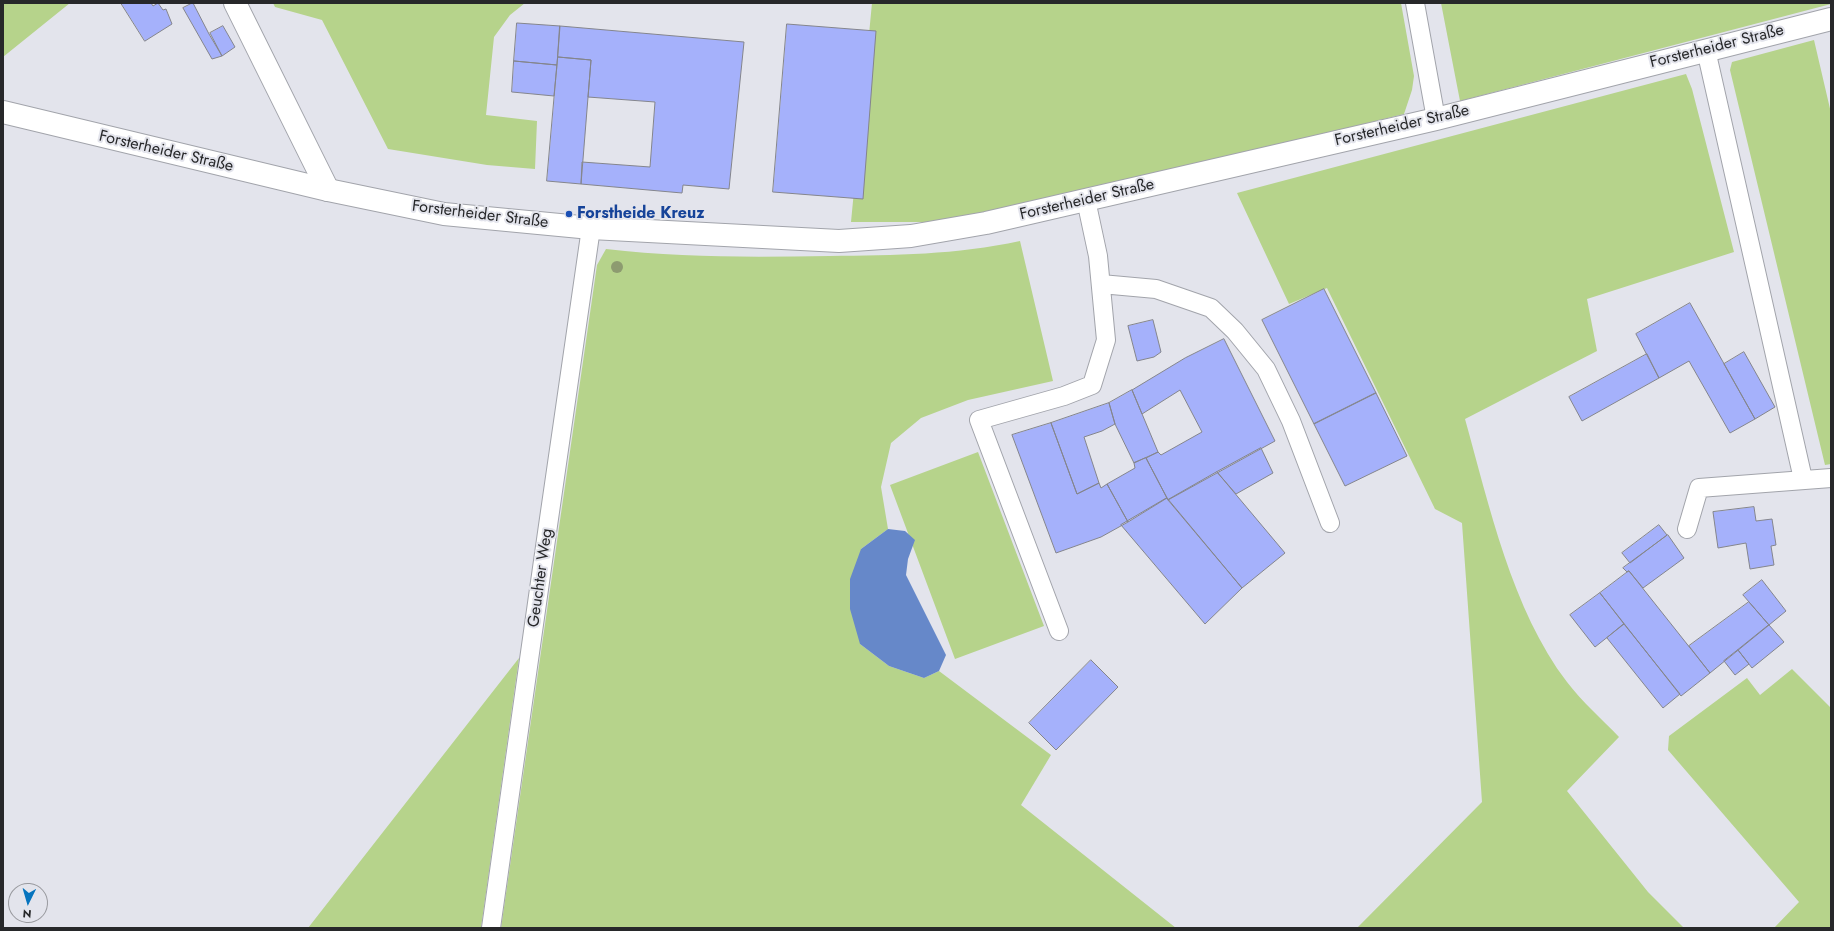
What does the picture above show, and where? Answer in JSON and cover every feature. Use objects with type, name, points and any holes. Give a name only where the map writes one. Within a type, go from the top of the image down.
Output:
[{"type":"street","points":[[235,3],[328,190]]},
{"type":"street","name":"Forsterheider Straße","points":[[3,112],[328,190],[444,214],[591,228],[839,241],[919,235],[986,223],[1436,119],[1831,19]]},
{"type":"lane","points":[[1415,3],[1436,119]]},
{"type":"lane","points":[[1706,50],[1803,479]]},
{"type":"lane","points":[[1059,631],[979,420],[1064,396],[1092,385],[1106,340],[1098,256],[1086,200]]},
{"type":"lane","name":"Geuchter Weg","points":[[491,928],[527,685],[562,420],[591,228]]},
{"type":"lane","points":[[1101,284],[1156,289],[1212,308],[1235,331],[1266,369],[1291,421],[1330,523]]},
{"type":"lane","points":[[1687,529],[1699,488],[1831,478]]},
{"type":"green space","points":[[3,3],[70,3],[3,57]]},
{"type":"green space","points":[[273,3],[525,3],[510,15],[494,37],[486,115],[537,121],[535,169],[487,165],[388,149],[322,20],[275,7]]},
{"type":"green space","points":[[872,3],[1401,3],[1414,76],[1412,90],[1404,114],[1032,206],[942,222],[851,222]]},
{"type":"green space","points":[[1441,3],[1831,3],[1831,4],[1460,101]]},
{"type":"green space","points":[[1814,40],[1831,113],[1831,464],[1825,465],[1730,70],[1732,62]]},
{"type":"green space","points":[[1686,74],[1692,89],[1734,252],[1587,299],[1597,351],[1465,419],[1504,556],[1531,623],[1548,654],[1567,682],[1619,737],[1567,791],[1648,892],[1684,928],[1357,928],[1482,802],[1462,523],[1435,509],[1327,288],[1289,304],[1237,193]]},
{"type":"green space","points":[[1020,241],[1053,381],[968,400],[921,418],[891,443],[881,487],[888,529],[861,549],[860,644],[889,666],[924,678],[939,671],[1051,755],[1021,805],[1176,928],[501,928],[597,265],[606,249],[662,254],[718,256],[774,257],[878,255],[949,252],[996,246]]},
{"type":"green space","points":[[978,452],[1044,626],[955,659],[890,485]]},
{"type":"green space","points":[[519,658],[481,928],[308,928]]},
{"type":"green space","points":[[1792,669],[1831,708],[1831,928],[1774,928],[1799,902],[1668,750],[1669,736],[1747,678],[1760,695]]},
{"type":"water","points":[[888,529],[905,531],[915,540],[908,559],[906,575],[946,655],[939,671],[924,678],[889,666],[860,644],[850,609],[850,579],[861,549]]},
{"type":"building","points":[[121,3],[151,3],[153,6],[158,3],[163,10],[166,9],[172,24],[145,41]]},
{"type":"building","points":[[193,3],[222,56],[212,59],[183,8]]},
{"type":"building","points":[[517,23],[560,26],[557,65],[514,61]]},
{"type":"building","points":[[787,24],[876,31],[863,199],[773,192]]},
{"type":"building","points":[[223,26],[235,47],[222,56],[210,33]]},
{"type":"building","points":[[560,26],[744,42],[729,189],[683,185],[682,193],[581,184],[582,162],[650,167],[655,102],[588,97],[591,60],[558,57]]},
{"type":"building","points":[[558,57],[591,60],[581,184],[547,181]]},
{"type":"building","points":[[514,61],[557,65],[554,96],[512,92]]},
{"type":"building","points":[[1324,289],[1376,393],[1314,424],[1262,320]]},
{"type":"building","points":[[1690,303],[1755,419],[1730,433],[1689,361],[1659,378],[1636,334]]},
{"type":"building","points":[[1153,320],[1161,352],[1154,357],[1137,361],[1128,326]]},
{"type":"building","points":[[1224,339],[1275,441],[1168,500],[1146,458],[1158,452],[1161,455],[1202,432],[1180,390],[1142,414],[1132,390],[1185,358]]},
{"type":"building","points":[[1744,352],[1775,407],[1755,419],[1724,364]]},
{"type":"building","points":[[1647,354],[1659,378],[1582,421],[1569,397]]},
{"type":"building","points":[[1132,390],[1158,452],[1134,463],[1115,424],[1109,403]]},
{"type":"building","points":[[1376,393],[1407,456],[1345,486],[1314,424]]},
{"type":"building","points":[[1109,403],[1115,424],[1102,431],[1084,437],[1099,483],[1077,494],[1051,423]]},
{"type":"building","points":[[1051,423],[1077,494],[1099,483],[1101,488],[1107,484],[1128,522],[1101,537],[1056,553],[1012,435]]},
{"type":"building","points":[[1261,448],[1273,473],[1236,494],[1217,472]]},
{"type":"building","points":[[1146,458],[1167,498],[1128,522],[1107,484],[1135,468],[1134,463]]},
{"type":"building","points":[[1217,472],[1285,553],[1242,588],[1168,500]]},
{"type":"building","points":[[1167,498],[1242,588],[1205,624],[1121,525]]},
{"type":"building","points":[[1754,507],[1756,521],[1772,519],[1776,545],[1771,546],[1774,565],[1750,569],[1746,543],[1718,548],[1713,512]]},
{"type":"building","points":[[1659,525],[1667,535],[1630,563],[1622,553]]},
{"type":"building","points":[[1668,535],[1684,558],[1643,588],[1629,571],[1627,572],[1623,568]]},
{"type":"building","points":[[1629,571],[1710,673],[1681,696],[1600,593]]},
{"type":"building","points":[[1762,580],[1786,611],[1769,625],[1743,595]]},
{"type":"building","points":[[1600,593],[1624,624],[1595,647],[1570,615]]},
{"type":"building","points":[[1749,602],[1769,625],[1710,673],[1689,646]]},
{"type":"building","points":[[1624,624],[1680,694],[1663,708],[1607,638]]},
{"type":"building","points":[[1769,625],[1784,642],[1752,668],[1738,650]]},
{"type":"building","points":[[1738,650],[1749,664],[1735,675],[1724,661]]},
{"type":"building","points":[[1091,660],[1118,687],[1056,750],[1029,723]]},
{"type":"place","name":"Forstheide Kreuz","points":[[569,214]]}]
